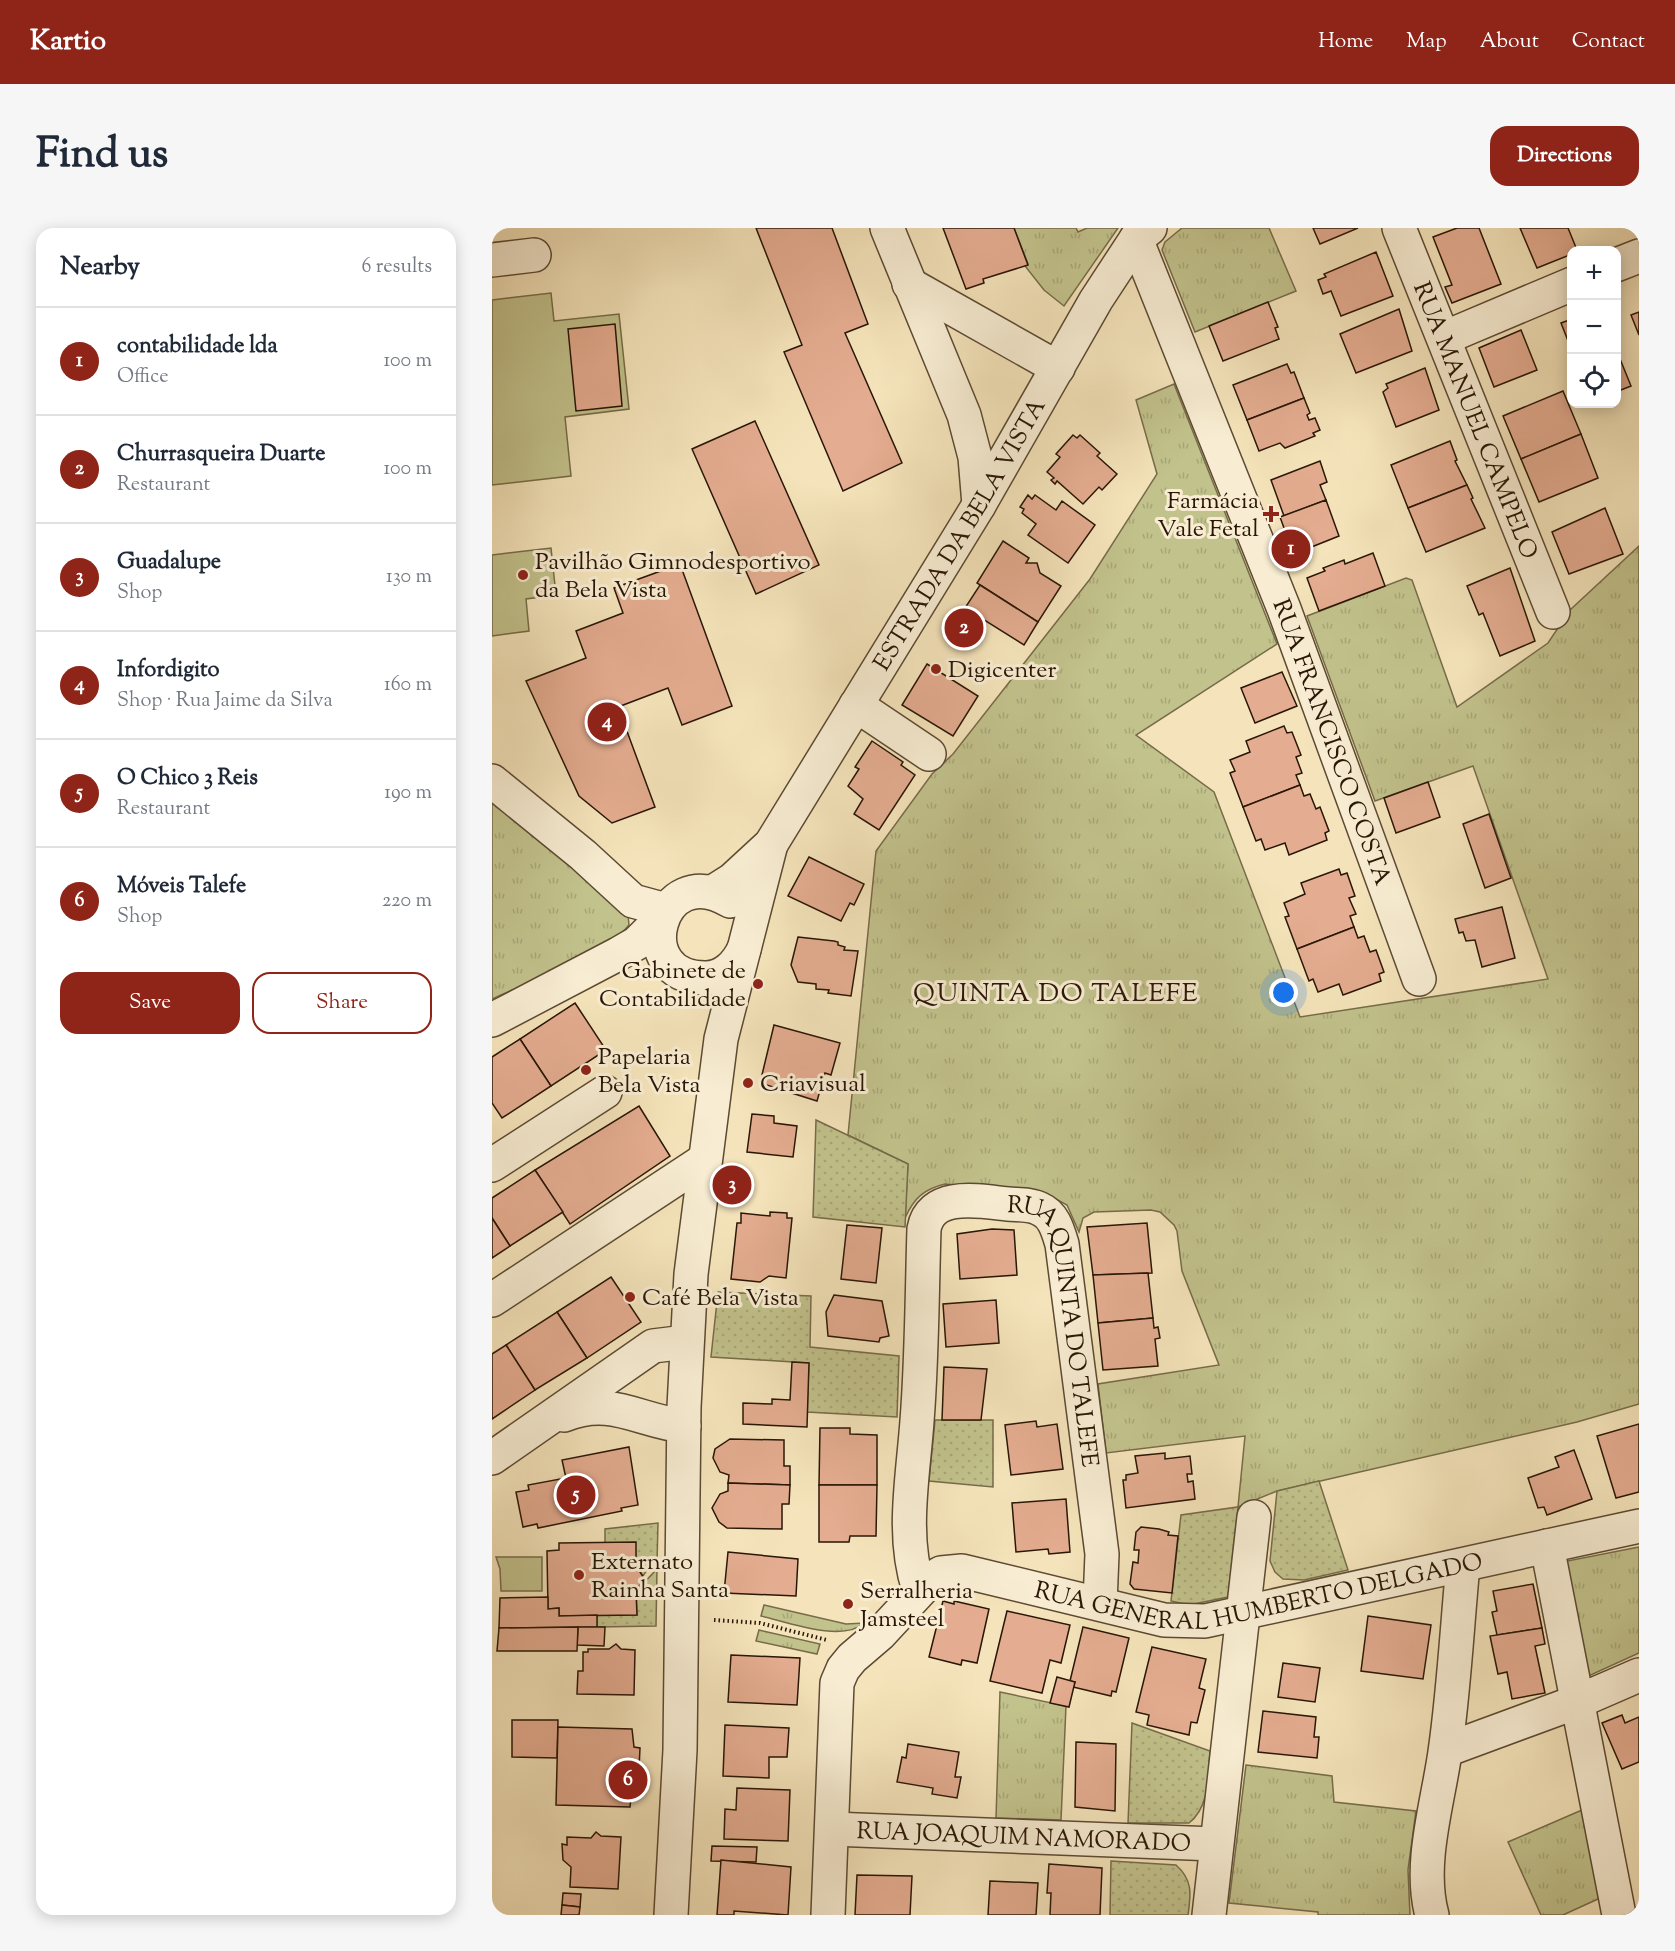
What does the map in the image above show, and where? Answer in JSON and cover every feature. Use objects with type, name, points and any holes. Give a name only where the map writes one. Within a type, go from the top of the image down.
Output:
[{"type":"street","points":[[887,228],[964,415],[975,457],[979,505]]},
{"type":"street","name":"RUA MANUEL CAMPELO","points":[[1399,228],[1553,612]]},
{"type":"street","name":"ESTRADA DA BELA VISTA","points":[[771,844],[979,505],[1096,300],[1143,234]]},
{"type":"street","name":"RUA FRANCISCO COSTA","points":[[1143,234],[1284,609],[1419,979]]},
{"type":"street","points":[[492,260],[534,255]]},
{"type":"street","points":[[1621,263],[1639,256]]},
{"type":"street","points":[[909,284],[1058,368]]},
{"type":"street","points":[[1444,338],[1567,286]]},
{"type":"street","points":[[856,705],[929,754]]},
{"type":"street","points":[[492,781],[583,855],[633,902],[663,915]]},
{"type":"street","points":[[712,892],[752,864],[771,844]]},
{"type":"street","points":[[670,1915],[680,1750],[686,1342],[704,1161],[721,1039],[771,844]]},
{"type":"street","points":[[492,1020],[637,943],[663,915],[681,897],[695,891],[712,892],[730,900],[740,912],[745,925],[745,944],[740,958],[725,972],[710,978],[695,978],[674,969],[663,955],[658,936],[663,915]]},
{"type":"street","points":[[695,978],[711,1006],[721,1039]]},
{"type":"street","points":[[492,1165],[605,1092]]},
{"type":"street","points":[[492,1300],[704,1161]]},
{"type":"street","name":"RUA QUINTA DO TALEFE","points":[[919,1590],[909,1550],[908,1530],[917,1419],[925,1219],[932,1212],[952,1202],[969,1200],[1040,1209],[1050,1216],[1057,1228],[1062,1244],[1102,1554],[1100,1603]]},
{"type":"street","points":[[492,1458],[653,1346],[686,1342]]},
{"type":"street","points":[[623,1411],[618,1390],[627,1363]]},
{"type":"street","points":[[543,1423],[580,1409],[606,1407],[657,1423],[684,1426]]},
{"type":"street","points":[[1209,1915],[1215,1844],[1254,1517]]},
{"type":"street","name":"RUA GENERAL HUMBERTO DELGADO","points":[[828,1915],[837,1683],[843,1669],[852,1658],[895,1618],[919,1590],[941,1573],[963,1571],[1164,1620],[1205,1621],[1639,1526]]},
{"type":"street","points":[[1547,1546],[1621,1910]]},
{"type":"street","points":[[1432,1915],[1429,1858],[1446,1750],[1463,1565]]},
{"type":"street","points":[[1446,1750],[1579,1701],[1639,1675]]},
{"type":"street","name":"RUA JOAQUIM NAMORADO","points":[[832,1829],[1215,1844]]},
{"type":"path","points":[[682,1617],[760,1623],[822,1637]]},
{"type":"green space","points":[[1014,228],[1076,228],[1078,232],[1087,228],[1118,228],[1064,306],[1044,290],[1025,266],[1028,264]]},
{"type":"green space","points":[[1182,228],[1269,228],[1296,291],[1195,332],[1162,250],[1165,242]]},
{"type":"green space","points":[[551,293],[554,321],[619,314],[629,409],[565,417],[571,476],[492,485],[492,300]]},
{"type":"green space","points":[[1174,384],[1277,644],[1136,735],[1214,792],[1300,1017],[1548,979],[1473,766],[1375,801],[1307,616],[1406,578],[1412,580],[1457,707],[1548,643],[1570,610],[1639,546],[1639,1404],[1577,1422],[1277,1491],[1238,1507],[1245,1436],[1106,1453],[1098,1384],[1219,1365],[1182,1271],[1177,1231],[1174,1225],[1160,1212],[1151,1210],[1094,1212],[1083,1218],[1079,1232],[1067,1205],[1045,1193],[945,1184],[920,1195],[905,1218],[908,1164],[848,1135],[876,851],[932,774],[953,754],[1090,579],[1157,474],[1136,400]]},
{"type":"green space","name":"Pavilhão Gimnodesportivo da Bela Vista","points":[[551,548],[556,595],[526,599],[529,631],[492,636],[492,555]]},
{"type":"green space","points":[[492,765],[628,915],[629,925],[602,948],[584,958],[492,999]]},
{"type":"green space","points":[[816,1120],[908,1164],[905,1227],[813,1217]]},
{"type":"green space","points":[[718,1292],[811,1296],[810,1347],[899,1356],[897,1417],[807,1412],[809,1363],[711,1357]]},
{"type":"green space","points":[[935,1420],[993,1420],[993,1487],[929,1481]]},
{"type":"green space","points":[[1319,1481],[1348,1570],[1304,1580],[1283,1579],[1275,1572],[1270,1561],[1277,1491]]},
{"type":"green space","points":[[1238,1507],[1228,1597],[1189,1605],[1171,1601],[1181,1515]]},
{"type":"green space","points":[[658,1523],[657,1564],[649,1567],[643,1576],[636,1566],[605,1543],[605,1529]]},
{"type":"green space","points":[[1639,1547],[1639,1653],[1582,1679],[1557,1563]]},
{"type":"green space","points":[[496,1557],[542,1557],[542,1591],[501,1591],[500,1569]]},
{"type":"green space","points":[[657,1569],[656,1626],[597,1627],[597,1615],[637,1615],[636,1591]]},
{"type":"green space","points":[[764,1605],[846,1624],[864,1623],[855,1629],[843,1631],[814,1629],[761,1616]]},
{"type":"green space","points":[[759,1630],[820,1644],[817,1654],[756,1641]]},
{"type":"green space","points":[[1000,1692],[1066,1706],[1061,1820],[996,1818]]},
{"type":"green space","points":[[1132,1723],[1210,1751],[1207,1790],[1201,1808],[1189,1823],[1128,1823]]},
{"type":"green space","points":[[1246,1765],[1332,1776],[1334,1802],[1416,1811],[1408,1870],[1410,1915],[1318,1915],[1318,1912],[1229,1903]]},
{"type":"green space","points":[[1591,1806],[1609,1894],[1563,1915],[1541,1915],[1508,1842]]},
{"type":"green space","points":[[1111,1861],[1176,1865],[1182,1871],[1190,1888],[1188,1915],[1110,1915]]},
{"type":"building","points":[[756,228],[832,228],[868,324],[845,333],[902,463],[843,491],[784,352],[802,345]]},
{"type":"building","points":[[943,228],[1014,228],[1028,265],[983,279],[984,283],[966,289]]},
{"type":"building","points":[[1313,228],[1358,228],[1320,244]]},
{"type":"building","points":[[1457,228],[1479,228],[1501,284],[1452,303],[1445,287],[1452,285],[1433,237]]},
{"type":"building","points":[[1520,228],[1568,228],[1575,246],[1567,246],[1567,256],[1537,268]]},
{"type":"building","points":[[1376,252],[1393,296],[1341,316],[1331,291],[1323,294],[1318,280],[1326,277],[1324,274]]},
{"type":"building","points":[[1268,302],[1278,327],[1275,328],[1279,339],[1223,361],[1209,326]]},
{"type":"building","points":[[1399,309],[1412,351],[1356,373],[1340,334]]},
{"type":"building","points":[[1639,312],[1639,335],[1631,315]]},
{"type":"building","points":[[1567,321],[1567,338],[1561,323]]},
{"type":"building","points":[[615,324],[622,406],[576,411],[568,329]]},
{"type":"building","points":[[1521,330],[1537,370],[1494,387],[1479,348]]},
{"type":"building","points":[[1621,361],[1631,386],[1621,390]]},
{"type":"building","points":[[1287,364],[1291,373],[1294,372],[1304,398],[1247,420],[1233,385]]},
{"type":"building","points":[[1425,368],[1439,410],[1396,427],[1383,392],[1388,388],[1386,384]]},
{"type":"building","points":[[1563,391],[1567,408],[1570,408],[1581,434],[1521,459],[1503,416]]},
{"type":"building","points":[[1304,398],[1310,413],[1307,415],[1309,420],[1315,418],[1320,430],[1313,433],[1315,436],[1285,448],[1280,443],[1259,451],[1247,420]]},
{"type":"building","points":[[755,421],[819,565],[756,594],[692,449]]},
{"type":"building","points":[[1581,434],[1598,478],[1539,502],[1521,459]]},
{"type":"building","points":[[1073,435],[1077,438],[1080,435],[1100,453],[1097,456],[1117,474],[1102,490],[1099,487],[1083,504],[1057,481],[1055,484],[1051,480],[1054,478],[1047,472],[1060,457],[1056,454]]},
{"type":"building","points":[[1450,441],[1457,460],[1455,461],[1467,485],[1408,508],[1391,465]]},
{"type":"building","points":[[1320,461],[1327,482],[1320,485],[1326,500],[1284,516],[1271,480]]},
{"type":"building","points":[[1467,485],[1485,528],[1426,552],[1408,508]]},
{"type":"building","points":[[1028,495],[1032,499],[1035,495],[1056,510],[1062,501],[1095,525],[1068,563],[1028,535],[1036,524],[1022,513],[1024,509],[1020,507]]},
{"type":"building","points":[[1326,500],[1339,536],[1294,554],[1281,530],[1284,528],[1280,517]]},
{"type":"building","points":[[1605,508],[1623,554],[1569,574],[1552,532]]},
{"type":"building","points":[[1003,541],[1029,558],[1026,563],[1037,563],[1040,573],[1061,586],[1038,622],[977,583]]},
{"type":"building","points":[[1373,553],[1385,586],[1319,611],[1307,578],[1325,571],[1323,568],[1344,560],[1345,564]]},
{"type":"building","points":[[680,564],[732,706],[682,725],[668,688],[618,707],[655,807],[612,823],[579,796],[526,681],[586,658],[576,631],[623,613],[614,588]]},
{"type":"building","points":[[1510,568],[1535,641],[1500,656],[1483,613],[1479,615],[1467,586]]},
{"type":"building","points":[[980,585],[1038,622],[1024,645],[965,608]]},
{"type":"building","points":[[927,664],[978,696],[953,736],[902,705]]},
{"type":"building","points":[[1282,672],[1297,706],[1255,723],[1241,688]]},
{"type":"building","points":[[1284,726],[1287,733],[1292,732],[1301,755],[1296,757],[1302,773],[1296,775],[1300,785],[1243,807],[1230,773],[1235,771],[1230,760],[1250,752],[1246,741]]},
{"type":"building","points":[[872,741],[903,762],[901,765],[915,775],[879,830],[854,814],[863,799],[848,786],[859,769],[855,767]]},
{"type":"building","points":[[1428,782],[1440,817],[1396,833],[1384,798]]},
{"type":"building","points":[[1300,785],[1304,796],[1310,794],[1316,809],[1320,807],[1329,831],[1325,833],[1327,840],[1289,855],[1285,843],[1265,850],[1261,839],[1256,841],[1243,807]]},
{"type":"building","points":[[1489,814],[1511,878],[1485,888],[1463,824]]},
{"type":"building","points":[[809,857],[864,884],[854,905],[850,903],[841,921],[788,896]]},
{"type":"building","points":[[1339,869],[1341,875],[1347,873],[1355,896],[1349,898],[1356,914],[1350,916],[1354,927],[1297,949],[1285,917],[1289,916],[1284,903],[1305,894],[1301,883]]},
{"type":"building","points":[[1502,907],[1515,958],[1482,967],[1475,940],[1466,941],[1463,932],[1459,933],[1455,919]]},
{"type":"building","points":[[1354,927],[1358,938],[1364,936],[1370,952],[1376,950],[1384,972],[1379,974],[1381,981],[1343,995],[1339,984],[1318,992],[1313,979],[1309,981],[1297,949]]},
{"type":"building","points":[[798,937],[834,941],[845,947],[844,950],[858,951],[851,996],[828,993],[829,990],[816,989],[816,984],[798,982],[791,965]]},
{"type":"building","points":[[575,1003],[606,1050],[551,1086],[520,1039]]},
{"type":"building","points":[[774,1025],[840,1043],[831,1075],[825,1073],[817,1101],[760,1083]]},
{"type":"building","points":[[520,1039],[551,1086],[502,1118],[492,1103],[492,1057]]},
{"type":"building","points":[[639,1106],[670,1156],[570,1224],[535,1170]]},
{"type":"building","points":[[752,1114],[774,1116],[774,1123],[797,1126],[793,1157],[747,1152]]},
{"type":"building","points":[[535,1170],[563,1212],[510,1246],[492,1218],[492,1198]]},
{"type":"building","points":[[770,1212],[787,1213],[787,1218],[792,1218],[786,1278],[769,1276],[760,1282],[731,1279],[737,1223],[741,1223],[741,1213],[770,1216]]},
{"type":"building","points":[[492,1218],[510,1246],[492,1258]]},
{"type":"building","points":[[1147,1223],[1152,1273],[1093,1275],[1087,1227]]},
{"type":"building","points":[[847,1225],[882,1228],[876,1283],[841,1279]]},
{"type":"building","points":[[992,1229],[1014,1230],[1017,1275],[960,1279],[957,1234]]},
{"type":"building","points":[[1148,1273],[1153,1318],[1098,1323],[1093,1275]]},
{"type":"building","points":[[611,1277],[641,1322],[587,1358],[557,1312]]},
{"type":"building","points":[[834,1295],[882,1301],[889,1336],[880,1338],[879,1342],[828,1336],[826,1312]]},
{"type":"building","points":[[996,1300],[999,1343],[946,1347],[943,1304]]},
{"type":"building","points":[[557,1312],[587,1358],[535,1390],[506,1345]]},
{"type":"building","points":[[1153,1318],[1154,1328],[1158,1327],[1160,1338],[1155,1339],[1158,1366],[1103,1370],[1098,1323]]},
{"type":"building","points":[[506,1345],[535,1390],[492,1419],[492,1354]]},
{"type":"building","points":[[792,1362],[809,1363],[807,1427],[743,1424],[743,1403],[772,1404],[772,1399],[790,1400]]},
{"type":"building","points":[[944,1367],[987,1369],[981,1420],[942,1420]]},
{"type":"building","points":[[1036,1421],[1037,1427],[1057,1424],[1063,1469],[1011,1475],[1005,1425]]},
{"type":"building","points":[[1639,1424],[1639,1492],[1616,1498],[1597,1436]]},
{"type":"building","points":[[820,1428],[850,1428],[850,1434],[877,1435],[877,1485],[819,1485]]},
{"type":"building","points":[[730,1439],[784,1440],[784,1466],[790,1466],[790,1485],[728,1483],[729,1475],[720,1472],[713,1458],[715,1449]]},
{"type":"building","points":[[629,1447],[638,1505],[621,1508],[622,1511],[538,1528],[537,1524],[523,1527],[516,1492],[529,1490],[528,1485],[566,1478],[562,1460]]},
{"type":"building","points":[[1574,1450],[1592,1499],[1547,1515],[1544,1507],[1538,1508],[1528,1478],[1559,1467],[1555,1457]]},
{"type":"building","points":[[1165,1453],[1165,1459],[1190,1456],[1192,1474],[1187,1474],[1188,1482],[1193,1481],[1195,1499],[1126,1508],[1123,1480],[1126,1480],[1126,1475],[1138,1473],[1135,1456]]},
{"type":"building","points":[[728,1483],[790,1485],[789,1504],[782,1504],[782,1529],[727,1528],[719,1522],[712,1508],[720,1494],[728,1491]]},
{"type":"building","points":[[819,1485],[877,1485],[876,1536],[850,1536],[849,1542],[819,1542]]},
{"type":"building","points":[[1066,1499],[1070,1552],[1049,1554],[1048,1549],[1016,1552],[1012,1503]]},
{"type":"building","points":[[1141,1527],[1159,1529],[1169,1532],[1168,1535],[1178,1536],[1172,1593],[1134,1589],[1130,1584],[1133,1562],[1138,1563],[1139,1550],[1134,1550],[1136,1532]]},
{"type":"building","points":[[636,1542],[636,1566],[644,1578],[636,1591],[637,1615],[559,1616],[559,1608],[548,1609],[547,1551],[559,1550],[559,1543]]},
{"type":"building","points":[[728,1552],[798,1559],[796,1596],[724,1593]]},
{"type":"building","points":[[1533,1584],[1542,1628],[1497,1635],[1492,1612],[1497,1611],[1493,1591]]},
{"type":"building","points":[[548,1597],[548,1609],[559,1608],[559,1616],[597,1615],[597,1627],[499,1628],[500,1598]]},
{"type":"building","points":[[943,1601],[954,1604],[954,1601],[989,1609],[977,1663],[962,1660],[961,1665],[929,1657]]},
{"type":"building","points":[[1007,1611],[1070,1625],[1061,1663],[1050,1660],[1042,1693],[990,1681]]},
{"type":"building","points":[[1368,1616],[1431,1625],[1423,1679],[1361,1671]]},
{"type":"building","points":[[578,1627],[605,1627],[604,1646],[577,1645]]},
{"type":"building","points":[[578,1627],[577,1651],[497,1651],[499,1628]]},
{"type":"building","points":[[1083,1627],[1129,1638],[1116,1692],[1112,1691],[1111,1696],[1073,1687],[1075,1682],[1070,1681]]},
{"type":"building","points":[[1542,1628],[1545,1644],[1535,1646],[1545,1693],[1512,1699],[1507,1672],[1498,1674],[1490,1636]]},
{"type":"building","points":[[616,1644],[621,1649],[635,1650],[634,1695],[577,1694],[578,1671],[583,1671],[583,1652],[588,1652],[588,1649],[609,1649]]},
{"type":"building","points":[[1152,1647],[1206,1659],[1199,1688],[1205,1690],[1197,1723],[1191,1722],[1189,1735],[1147,1725],[1149,1715],[1136,1712]]},
{"type":"building","points":[[731,1655],[800,1658],[797,1705],[728,1702]]},
{"type":"building","points":[[1283,1663],[1320,1668],[1315,1702],[1278,1697]]},
{"type":"building","points":[[1057,1677],[1075,1682],[1069,1707],[1050,1703]]},
{"type":"building","points":[[1263,1711],[1316,1717],[1314,1737],[1319,1737],[1317,1758],[1258,1752]]},
{"type":"building","points":[[1622,1715],[1625,1723],[1639,1717],[1639,1762],[1622,1769],[1602,1723]]},
{"type":"building","points":[[512,1720],[558,1720],[557,1758],[512,1757]]},
{"type":"building","points":[[725,1725],[789,1728],[787,1757],[769,1757],[769,1778],[723,1776]]},
{"type":"building","points":[[558,1727],[632,1729],[634,1747],[640,1748],[638,1789],[632,1789],[630,1807],[556,1805]]},
{"type":"building","points":[[1076,1742],[1116,1744],[1115,1811],[1075,1807]]},
{"type":"building","points":[[908,1744],[959,1752],[955,1777],[961,1777],[957,1798],[932,1794],[933,1788],[897,1782],[902,1757],[906,1758]]},
{"type":"building","points":[[737,1788],[790,1790],[788,1841],[724,1839],[725,1809],[736,1810]]},
{"type":"building","points":[[596,1832],[601,1836],[621,1837],[618,1889],[570,1887],[571,1867],[563,1860],[562,1844],[567,1845],[567,1837],[591,1838]]},
{"type":"building","points":[[712,1846],[757,1847],[756,1862],[711,1861]]},
{"type":"building","points":[[721,1860],[791,1867],[788,1915],[734,1911],[734,1915],[717,1915]]},
{"type":"building","points":[[1049,1864],[1102,1868],[1100,1915],[1050,1915],[1051,1893],[1047,1893]]},
{"type":"building","points":[[857,1875],[912,1876],[910,1915],[855,1915]]},
{"type":"building","points":[[990,1881],[1038,1883],[1036,1915],[988,1915]]},
{"type":"building","points":[[563,1893],[581,1894],[580,1907],[562,1905]]},
{"type":"building","points":[[562,1905],[580,1907],[579,1915],[561,1915]]},
{"type":"place","name":"Farmácia Vale Fetal","points":[[1271,514]]},
{"type":"place","name":"contabilidade lda","points":[[1291,549]]},
{"type":"place","name":"Pavilhão Gimnodesportivo da Bela Vista","points":[[523,575]]},
{"type":"place","name":"Churrasqueira Duarte","points":[[964,628]]},
{"type":"place","name":"Digicenter","points":[[936,669]]},
{"type":"place","name":"Infordigito","points":[[607,722]]},
{"type":"place","name":"Gabinete de Contabilidade","points":[[758,984]]},
{"type":"place","name":"Papelaria Bela Vista","points":[[586,1070]]},
{"type":"place","name":"Criavisual","points":[[748,1083]]},
{"type":"place","name":"Guadalupe","points":[[732,1185]]},
{"type":"place","name":"Café Bela Vista","points":[[630,1297]]},
{"type":"place","name":"O Chico 3 Reis","points":[[576,1495]]},
{"type":"place","name":"Externato Rainha Santa","points":[[579,1575]]},
{"type":"place","name":"Serralheria Jamsteel","points":[[848,1604]]},
{"type":"place","name":"Móveis Talefe","points":[[628,1780]]},
{"type":"district","name":"QUINTA DO TALEFE","points":[[1056,992]]}]
